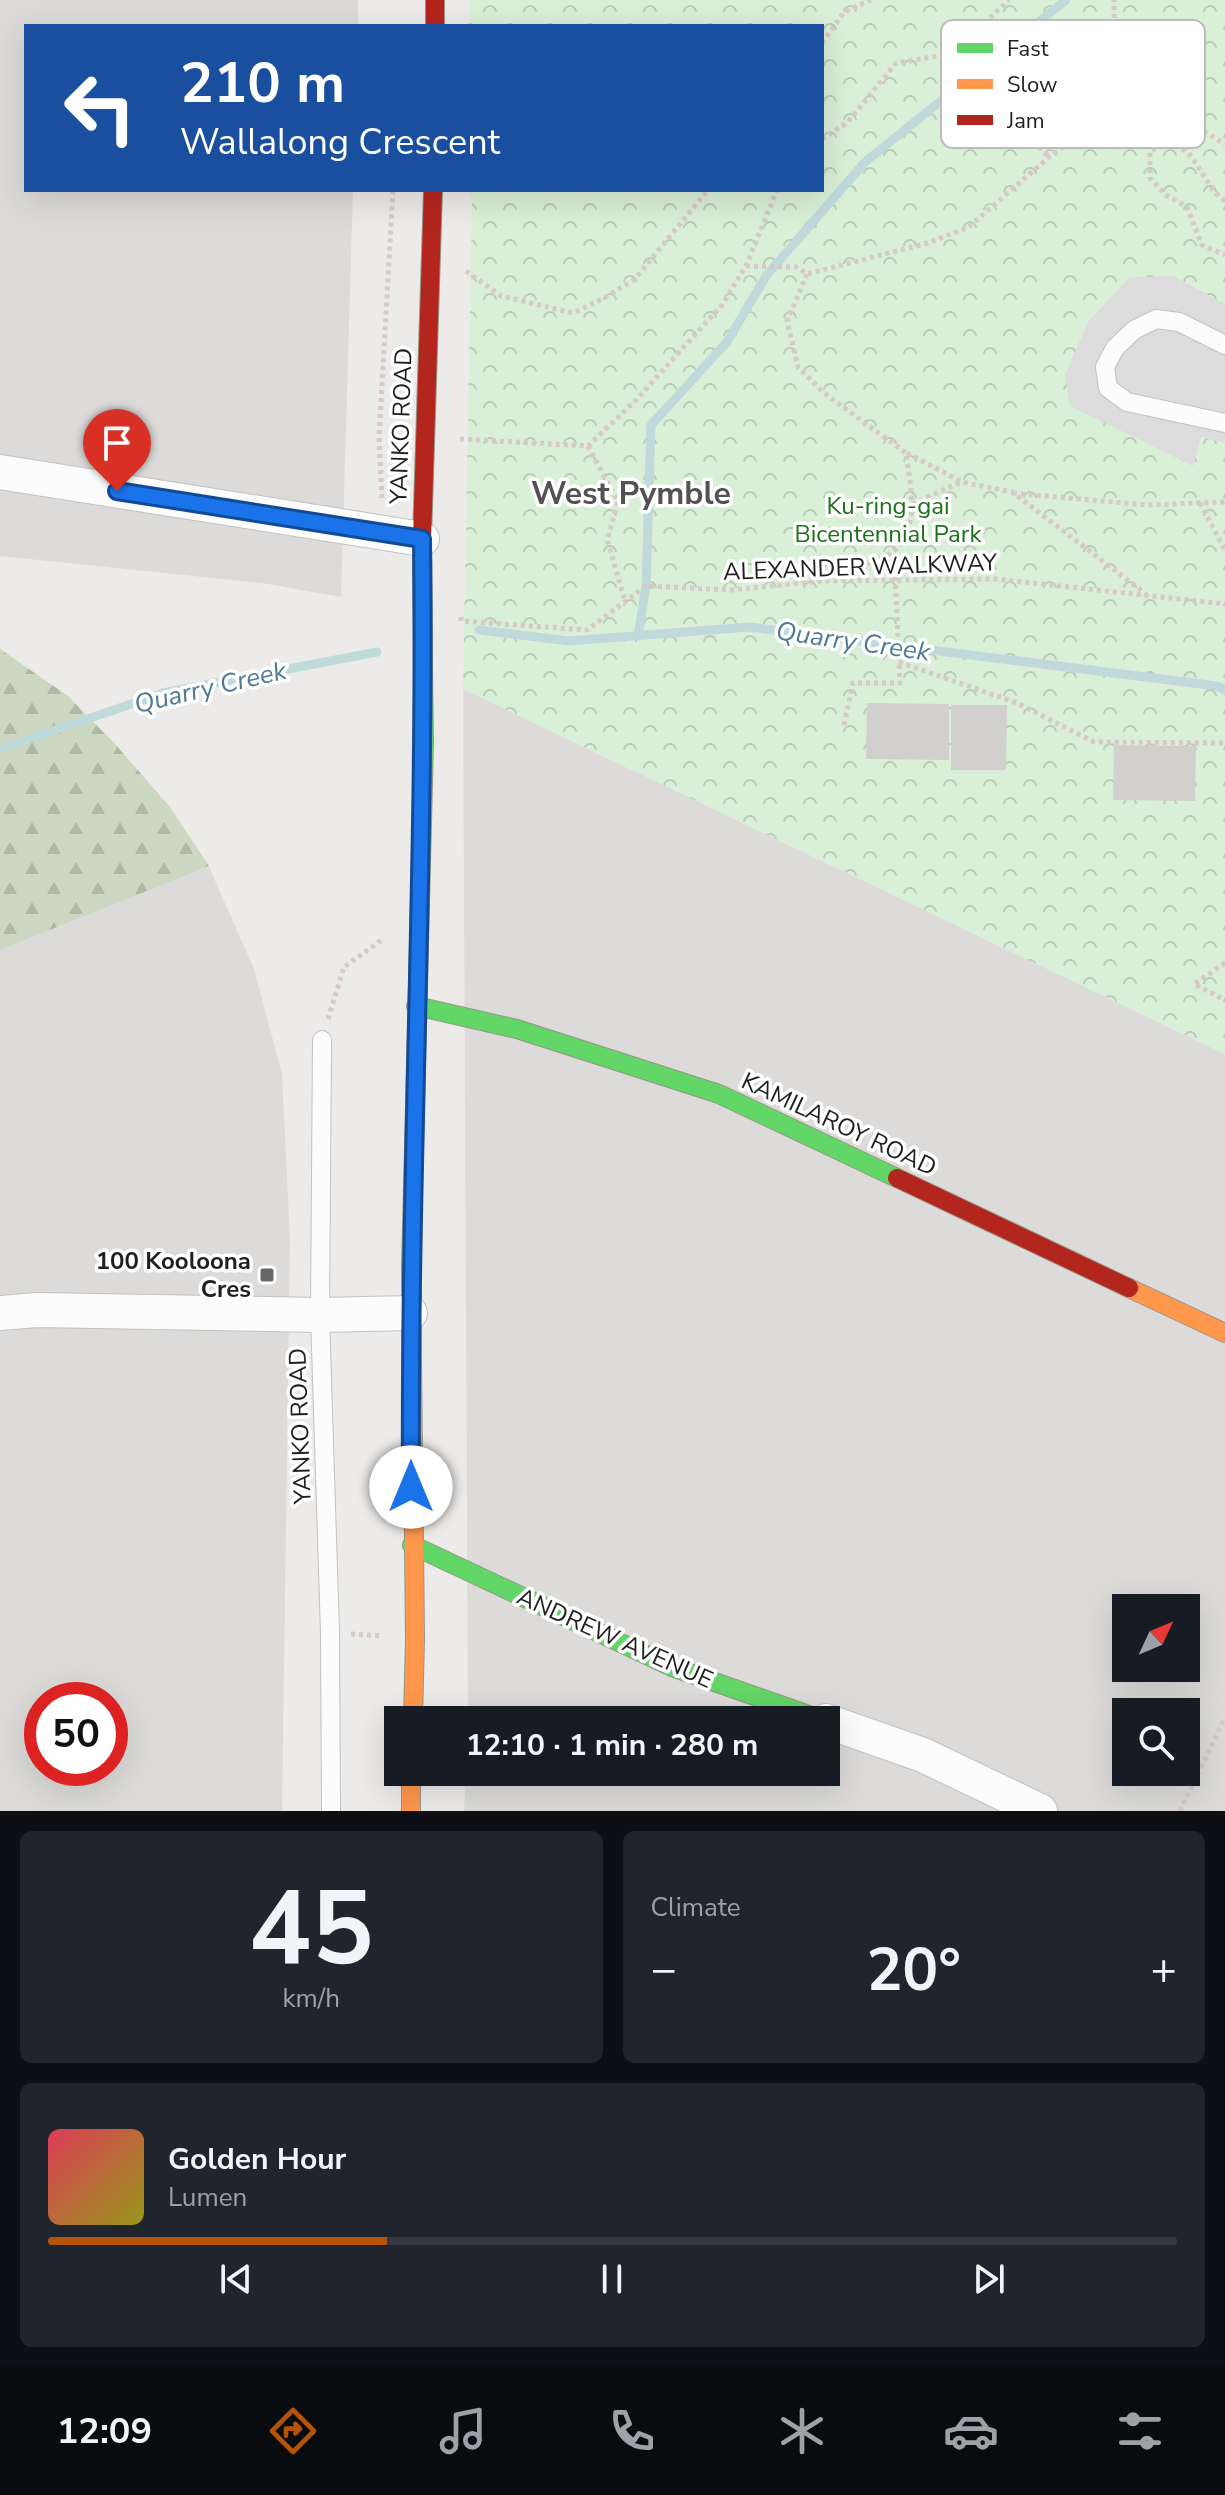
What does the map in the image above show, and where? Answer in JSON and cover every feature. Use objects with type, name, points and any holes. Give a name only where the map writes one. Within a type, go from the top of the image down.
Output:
[{"type":"main road","points":[[435,0],[435,24]]},
{"type":"main road","name":"YANKO ROAD","points":[[413,1706],[410,1313],[424,742],[422,539],[433,192]]},
{"type":"main road","name":"KAMILAROY ROAD","points":[[416,1006],[517,1029],[719,1094],[1225,1333]]},
{"type":"main road","name":"ANDREW AVENUE","points":[[412,1545],[672,1667],[782,1706]]},
{"type":"main road","points":[[411,1786],[411,1811]]},
{"type":"street","points":[[0,472],[422,539]]},
{"type":"street","points":[[0,1313],[37,1310],[320,1315],[410,1313]]},
{"type":"street","name":"ANDREW AVENUE","points":[[840,1726],[923,1755],[1040,1811]]},
{"type":"lane","points":[[1225,345],[1179,322],[1156,319],[1134,330],[1115,348],[1105,367],[1108,388],[1127,402],[1225,423]]},
{"type":"lane","name":"YANKO ROAD","points":[[322,1040],[320,1315],[330,1633],[331,1811]]},
{"type":"path","points":[[824,40],[844,12],[871,0]]},
{"type":"path","points":[[988,20],[1009,0]]},
{"type":"path","points":[[824,138],[848,122],[896,63],[941,56]]},
{"type":"path","points":[[1205,131],[1225,144]]},
{"type":"path","points":[[1040,148],[1049,157]]},
{"type":"path","points":[[746,266],[796,267],[807,274],[928,243],[969,227],[1061,148]]},
{"type":"path","points":[[1160,148],[1150,151],[1150,178],[1166,195],[1187,207],[1202,245],[1225,255]]},
{"type":"path","points":[[1179,148],[1186,150],[1215,195],[1225,201]]},
{"type":"path","points":[[382,498],[379,438],[393,192]]},
{"type":"path","points":[[461,268],[501,296],[573,313],[634,280],[706,192]]},
{"type":"path","points":[[459,439],[588,446],[635,401],[722,305],[746,266],[776,192]]},
{"type":"path","points":[[807,274],[787,321],[798,367],[824,393],[906,453],[962,482],[1012,492],[1147,505],[1225,502]]},
{"type":"path","points":[[588,446],[618,502],[607,540],[625,600]]},
{"type":"path","points":[[821,581],[894,551],[907,531],[912,504],[906,453]]},
{"type":"path","points":[[912,504],[962,482]]},
{"type":"path","points":[[1012,492],[1148,596]]},
{"type":"path","points":[[1200,503],[1225,550]]},
{"type":"path","points":[[844,725],[853,683],[900,683],[894,551]]},
{"type":"path","name":"ALEXANDER WALKWAY","points":[[461,621],[587,630],[646,586],[731,590],[821,581],[996,579],[1225,604]]},
{"type":"path","points":[[899,661],[1017,703],[1094,742],[1225,743]]},
{"type":"path","points":[[322,1040],[344,967],[389,935]]},
{"type":"path","points":[[1225,963],[1194,984],[1225,1000]]},
{"type":"path","points":[[1180,1811],[1225,1718]]},
{"type":"shaded area","points":[[0,0],[358,0],[358,24],[24,24],[24,192],[353,192],[341,597],[262,583],[0,556]]},
{"type":"shaded area","points":[[1173,276],[1225,304],[1225,443],[1201,437],[1193,466],[1070,406],[1065,375],[1088,322],[1130,277]]},
{"type":"shaded area","points":[[463,689],[1225,1054],[1225,1811],[464,1811],[465,1786],[840,1786],[840,1706],[468,1706]]},
{"type":"shaded area","points":[[209,867],[254,969],[282,1074],[290,1239],[282,1811],[0,1811],[0,912]]},
{"type":"green space","name":"Ku-ring-gai Bicentennial Park","points":[[470,0],[1225,0],[1225,1054],[463,689],[472,201],[469,192],[824,192],[824,24],[469,24]]},
{"type":"green space","points":[[0,649],[68,696],[116,745],[170,807],[209,866],[0,950]]},
{"type":"building","points":[[867,703],[949,704],[949,760],[866,759]]},
{"type":"building","points":[[951,705],[1007,705],[1006,770],[951,770]]},
{"type":"building","points":[[1114,745],[1196,746],[1195,801],[1113,800]]},
{"type":"waterway","points":[[1041,20],[1066,0]]},
{"type":"waterway","points":[[638,636],[646,586],[651,425],[727,342],[766,276],[865,162],[941,101]]},
{"type":"waterway","name":"Quarry Creek","points":[[479,630],[569,641],[749,627],[1217,686],[1225,690]]},
{"type":"waterway","name":"Quarry Creek","points":[[0,749],[163,693],[377,652]]},
{"type":"traffic: fast","points":[[411,1267],[424,742],[423,671]]},
{"type":"traffic: fast","points":[[416,1006],[517,1029],[719,1094],[897,1178]]},
{"type":"traffic: fast","points":[[412,1545],[672,1667],[783,1706]]},
{"type":"traffic: slow","points":[[411,1267],[413,1706]]},
{"type":"traffic: slow","points":[[1129,1288],[1225,1333]]},
{"type":"traffic: slow","points":[[411,1786],[411,1811]]},
{"type":"traffic: jam","points":[[435,0],[435,24]]},
{"type":"traffic: jam","points":[[423,671],[422,539],[433,192]]},
{"type":"traffic: jam","points":[[897,1178],[1129,1288]]},
{"type":"place","name":"100 Kooloona Cres","points":[[267,1275]]},
{"type":"district","name":"West Pymble","points":[[631,493]]},
{"type":"route","points":[[117,491],[422,539],[424,742],[410,1313],[411,1487]]}]
